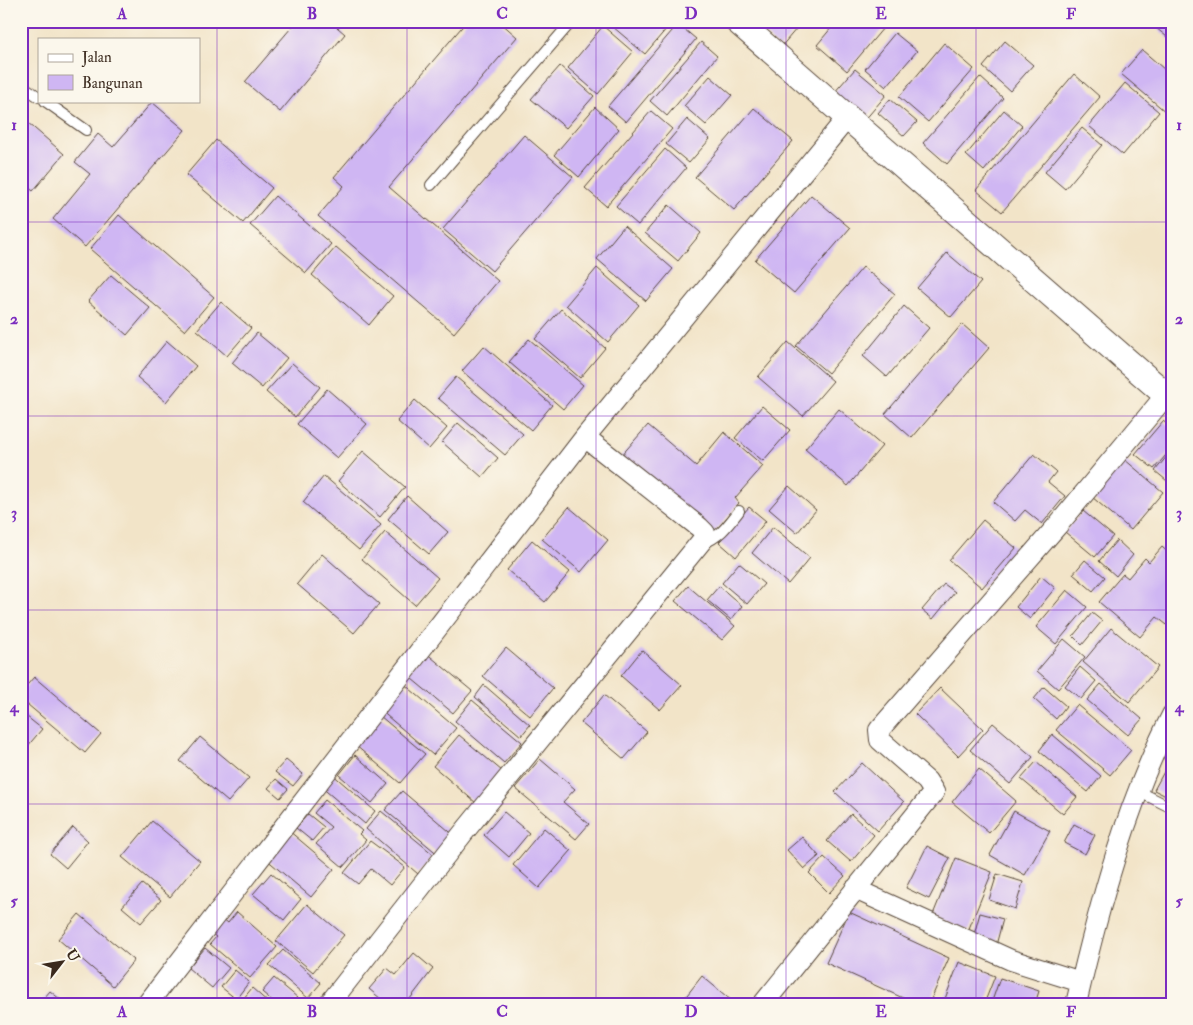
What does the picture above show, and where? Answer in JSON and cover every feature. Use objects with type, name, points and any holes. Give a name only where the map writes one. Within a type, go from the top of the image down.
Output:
[{"type":"street","points":[[736,21],[1169,398],[880,730],[880,740],[927,781],[934,792],[762,1004]]},
{"type":"street","points":[[147,1004],[585,437],[847,118]]},
{"type":"street","points":[[329,1004],[464,832],[701,544],[705,534],[702,529],[585,437]]},
{"type":"street","points":[[1076,1004],[1102,903],[1138,791],[1172,715]]},
{"type":"street","points":[[855,889],[1011,960],[1081,982]]},
{"type":"lane","points":[[431,185],[572,21]]},
{"type":"lane","points":[[21,85],[38,96]]},
{"type":"lane","points":[[45,102],[86,130]]},
{"type":"lane","points":[[701,544],[723,532],[739,511]]},
{"type":"lane","points":[[1138,791],[1172,808]]},
{"type":"building","points":[[297,21],[330,21],[345,34],[280,112],[245,82]]},
{"type":"building","points":[[467,21],[499,21],[517,37],[389,187],[498,281],[454,333],[318,216],[344,186],[334,177]]},
{"type":"building","points":[[606,21],[673,21],[645,54]]},
{"type":"building","points":[[750,21],[803,21],[780,48]]},
{"type":"building","points":[[837,21],[889,21],[847,71],[817,45]]},
{"type":"building","points":[[1152,21],[1172,21],[1172,41],[1150,23]]},
{"type":"building","points":[[678,24],[696,39],[626,122],[608,106]]},
{"type":"building","points":[[603,26],[633,52],[598,94],[568,68]]},
{"type":"building","points":[[895,33],[917,51],[886,87],[865,69]]},
{"type":"building","points":[[1005,41],[1033,65],[1010,91],[983,67]]},
{"type":"building","points":[[701,42],[717,56],[667,116],[650,101]]},
{"type":"building","points":[[944,43],[974,69],[928,122],[899,97]]},
{"type":"building","points":[[1142,50],[1172,76],[1172,105],[1166,112],[1121,74]]},
{"type":"building","points":[[560,66],[594,96],[566,128],[531,99]]},
{"type":"building","points":[[855,69],[886,95],[864,121],[833,94]]},
{"type":"building","points":[[1074,74],[1100,97],[1002,212],[976,190]]},
{"type":"building","points":[[710,76],[732,95],[706,125],[684,106]]},
{"type":"building","points":[[980,77],[1003,98],[947,164],[923,143]]},
{"type":"building","points":[[1125,83],[1159,112],[1123,155],[1089,126]]},
{"type":"building","points":[[890,99],[917,122],[904,136],[878,113]]},
{"type":"building","points":[[152,102],[185,130],[85,247],[53,219],[90,174],[75,162],[98,134],[113,147]]},
{"type":"building","points":[[595,107],[619,129],[579,177],[554,155]]},
{"type":"building","points":[[754,108],[793,141],[734,210],[695,177]]},
{"type":"building","points":[[1004,110],[1022,126],[984,171],[966,155]]},
{"type":"building","points":[[651,111],[672,129],[606,206],[585,188]]},
{"type":"building","points":[[687,119],[710,139],[689,163],[666,144]]},
{"type":"building","points":[[27,122],[64,154],[33,191],[21,181],[21,129]]},
{"type":"building","points":[[1082,128],[1102,145],[1065,189],[1045,172]]},
{"type":"building","points":[[524,135],[573,177],[492,271],[443,229]]},
{"type":"building","points":[[216,140],[272,188],[243,223],[186,175]]},
{"type":"building","points":[[665,149],[686,168],[638,225],[616,206]]},
{"type":"building","points":[[811,195],[850,228],[794,293],[755,260]]},
{"type":"building","points":[[275,196],[331,244],[306,273],[250,225]]},
{"type":"building","points":[[669,205],[701,233],[678,261],[645,233]]},
{"type":"building","points":[[119,215],[214,297],[185,331],[90,249]]},
{"type":"building","points":[[624,226],[673,269],[646,301],[597,259]]},
{"type":"building","points":[[336,247],[393,296],[369,325],[312,275]]},
{"type":"building","points":[[947,253],[981,282],[951,317],[917,288]]},
{"type":"building","points":[[863,267],[895,294],[828,373],[796,346]]},
{"type":"building","points":[[597,268],[639,305],[608,342],[566,305]]},
{"type":"building","points":[[111,275],[150,308],[127,335],[88,301]]},
{"type":"building","points":[[221,302],[251,328],[227,356],[197,330]]},
{"type":"building","points":[[904,306],[929,328],[887,377],[863,356]]},
{"type":"building","points":[[561,309],[605,348],[580,378],[535,339]]},
{"type":"building","points":[[962,324],[989,348],[912,438],[885,414]]},
{"type":"building","points":[[257,333],[287,358],[262,388],[232,363]]},
{"type":"building","points":[[529,339],[583,385],[563,409],[509,362]]},
{"type":"building","points":[[167,341],[196,366],[166,402],[137,377]]},
{"type":"building","points":[[788,342],[833,381],[803,416],[758,377]]},
{"type":"building","points":[[484,346],[552,405],[531,430],[462,371]]},
{"type":"building","points":[[292,363],[320,387],[295,417],[266,392]]},
{"type":"building","points":[[456,377],[523,434],[505,455],[438,398]]},
{"type":"building","points":[[327,389],[367,424],[337,458],[297,424]]},
{"type":"building","points":[[415,400],[447,428],[429,449],[397,421]]},
{"type":"building","points":[[762,406],[790,430],[763,461],[735,438]]},
{"type":"building","points":[[839,409],[882,446],[848,486],[805,449]]},
{"type":"building","points":[[1163,421],[1172,428],[1172,448],[1154,469],[1135,454]]},
{"type":"building","points":[[458,423],[498,458],[482,477],[442,442]]},
{"type":"building","points":[[648,425],[696,466],[724,432],[763,466],[735,498],[739,503],[712,535],[620,457]]},
{"type":"building","points":[[1172,450],[1172,485],[1155,471]]},
{"type":"building","points":[[363,451],[405,487],[380,517],[338,481]]},
{"type":"building","points":[[1034,454],[1056,472],[1048,482],[1065,496],[1042,524],[1025,510],[1015,521],[993,502]]},
{"type":"building","points":[[1124,459],[1163,492],[1131,530],[1092,497]]},
{"type":"building","points":[[324,476],[381,525],[359,550],[303,502]]},
{"type":"building","points":[[789,486],[816,510],[797,533],[769,509]]},
{"type":"building","points":[[407,496],[448,532],[429,554],[388,519]]},
{"type":"building","points":[[569,507],[608,540],[581,572],[542,539]]},
{"type":"building","points":[[749,507],[766,521],[736,557],[719,542]]},
{"type":"building","points":[[1083,511],[1113,536],[1095,557],[1065,532]]},
{"type":"building","points":[[983,520],[1016,548],[982,588],[949,560]]},
{"type":"building","points":[[773,527],[810,558],[788,584],[752,553]]},
{"type":"building","points":[[385,532],[438,578],[415,605],[362,559]]},
{"type":"building","points":[[532,540],[570,572],[545,602],[507,570]]},
{"type":"building","points":[[1117,540],[1133,555],[1116,576],[1099,561]]},
{"type":"building","points":[[1162,547],[1172,556],[1172,629],[1157,617],[1140,637],[1099,602],[1123,574],[1128,578],[1145,558],[1149,562]]},
{"type":"building","points":[[322,554],[379,604],[354,633],[297,584]]},
{"type":"building","points":[[1085,560],[1105,577],[1093,591],[1073,574]]},
{"type":"building","points":[[739,563],[764,584],[747,604],[722,583]]},
{"type":"building","points":[[1041,576],[1055,588],[1030,619],[1016,607]]},
{"type":"building","points":[[944,584],[955,592],[933,619],[922,610]]},
{"type":"building","points":[[688,586],[735,626],[722,640],[675,601]]},
{"type":"building","points":[[719,586],[742,606],[731,620],[707,600]]},
{"type":"building","points":[[1067,590],[1087,607],[1056,644],[1036,627]]},
{"type":"building","points":[[1092,613],[1102,621],[1082,645],[1073,636]]},
{"type":"building","points":[[1111,628],[1158,667],[1129,702],[1083,662]]},
{"type":"building","points":[[1064,639],[1085,657],[1058,689],[1037,671]]},
{"type":"building","points":[[506,648],[553,688],[530,716],[483,676]]},
{"type":"building","points":[[642,650],[682,685],[660,710],[621,676]]},
{"type":"building","points":[[425,652],[472,691],[453,713],[406,674]]},
{"type":"building","points":[[1080,667],[1096,681],[1081,699],[1065,686]]},
{"type":"building","points":[[34,677],[101,734],[85,753],[21,699],[21,692]]},
{"type":"building","points":[[403,683],[456,728],[433,755],[380,710]]},
{"type":"building","points":[[1101,684],[1142,719],[1128,735],[1087,700]]},
{"type":"building","points":[[484,685],[530,725],[521,736],[475,697]]},
{"type":"building","points":[[1044,687],[1066,706],[1056,719],[1034,699]]},
{"type":"building","points":[[940,688],[983,729],[958,756],[915,714]]},
{"type":"building","points":[[604,695],[647,732],[624,759],[581,723]]},
{"type":"building","points":[[472,700],[522,742],[504,763],[455,721]]},
{"type":"building","points":[[1077,705],[1131,750],[1110,775],[1056,730]]},
{"type":"building","points":[[21,712],[42,729],[21,754]]},
{"type":"building","points":[[380,716],[425,754],[400,783],[355,745]]},
{"type":"building","points":[[993,723],[1033,757],[1010,784],[970,750]]},
{"type":"building","points":[[1052,734],[1101,776],[1088,792],[1039,751]]},
{"type":"building","points":[[459,735],[502,771],[476,803],[433,766]]},
{"type":"building","points":[[200,737],[249,778],[228,802],[180,761]]},
{"type":"building","points":[[355,755],[388,784],[372,803],[339,775]]},
{"type":"building","points":[[1172,757],[1172,799],[1154,790]]},
{"type":"building","points":[[540,759],[575,789],[563,802],[589,824],[576,839],[515,788]]},
{"type":"building","points":[[286,760],[303,774],[293,786],[275,772]]},
{"type":"building","points":[[1036,762],[1077,797],[1063,814],[1021,779]]},
{"type":"building","points":[[862,763],[904,802],[878,831],[835,792]]},
{"type":"building","points":[[979,769],[1016,801],[989,833],[952,802]]},
{"type":"building","points":[[331,773],[375,811],[365,824],[320,786]]},
{"type":"building","points":[[276,779],[288,789],[280,798],[268,788]]},
{"type":"building","points":[[402,791],[456,837],[440,856],[385,810]]},
{"type":"building","points":[[325,800],[362,831],[359,834],[366,840],[343,867],[316,844],[331,827],[314,813]]},
{"type":"building","points":[[381,811],[434,855],[418,874],[366,829]]},
{"type":"building","points":[[1014,811],[1050,831],[1025,875],[990,855]]},
{"type":"building","points":[[504,812],[529,833],[509,857],[484,835]]},
{"type":"building","points":[[308,814],[324,827],[312,841],[296,828]]},
{"type":"building","points":[[851,814],[874,835],[851,862],[827,841]]},
{"type":"building","points":[[152,821],[200,861],[170,897],[122,857]]},
{"type":"building","points":[[1074,824],[1095,835],[1085,854],[1064,843]]},
{"type":"building","points":[[73,827],[88,841],[66,868],[50,854]]},
{"type":"building","points":[[544,828],[571,851],[539,888],[513,865]]},
{"type":"building","points":[[288,830],[334,869],[311,897],[265,858]]},
{"type":"building","points":[[802,837],[819,856],[804,869],[787,850]]},
{"type":"building","points":[[370,841],[405,867],[390,885],[371,869],[358,884],[344,873]]},
{"type":"building","points":[[927,846],[950,858],[929,899],[906,888]]},
{"type":"building","points":[[824,857],[845,876],[829,893],[809,873]]},
{"type":"building","points":[[956,858],[992,872],[968,931],[932,917]]},
{"type":"building","points":[[271,873],[301,899],[284,920],[253,894]]},
{"type":"building","points":[[997,874],[1023,882],[1015,909],[989,900]]},
{"type":"building","points":[[142,884],[161,900],[141,923],[122,907]]},
{"type":"building","points":[[307,904],[344,935],[313,972],[276,941]]},
{"type":"building","points":[[237,912],[277,947],[250,978],[210,944],[216,937],[210,932],[222,918],[228,923]]},
{"type":"building","points":[[849,912],[949,958],[929,1004],[916,1004],[826,963]]},
{"type":"building","points":[[980,913],[1003,919],[995,949],[972,942]]},
{"type":"building","points":[[79,914],[134,960],[113,986],[58,939]]},
{"type":"building","points":[[205,948],[229,968],[212,988],[188,968]]},
{"type":"building","points":[[283,950],[321,983],[308,998],[269,965]]},
{"type":"building","points":[[414,953],[433,969],[406,1004],[387,1004],[369,989],[387,968],[396,975]]},
{"type":"building","points":[[959,962],[995,976],[984,1004],[943,1004]]},
{"type":"building","points":[[235,970],[249,982],[236,999],[221,987]]},
{"type":"building","points":[[702,976],[732,1001],[730,1004],[680,1004]]},
{"type":"building","points":[[274,978],[298,998],[293,1004],[276,1004],[262,992]]},
{"type":"building","points":[[1000,978],[1039,991],[1035,1004],[991,1004]]},
{"type":"building","points":[[252,988],[270,1004],[239,1004]]},
{"type":"building","points":[[50,991],[66,1004],[39,1004]]}]
